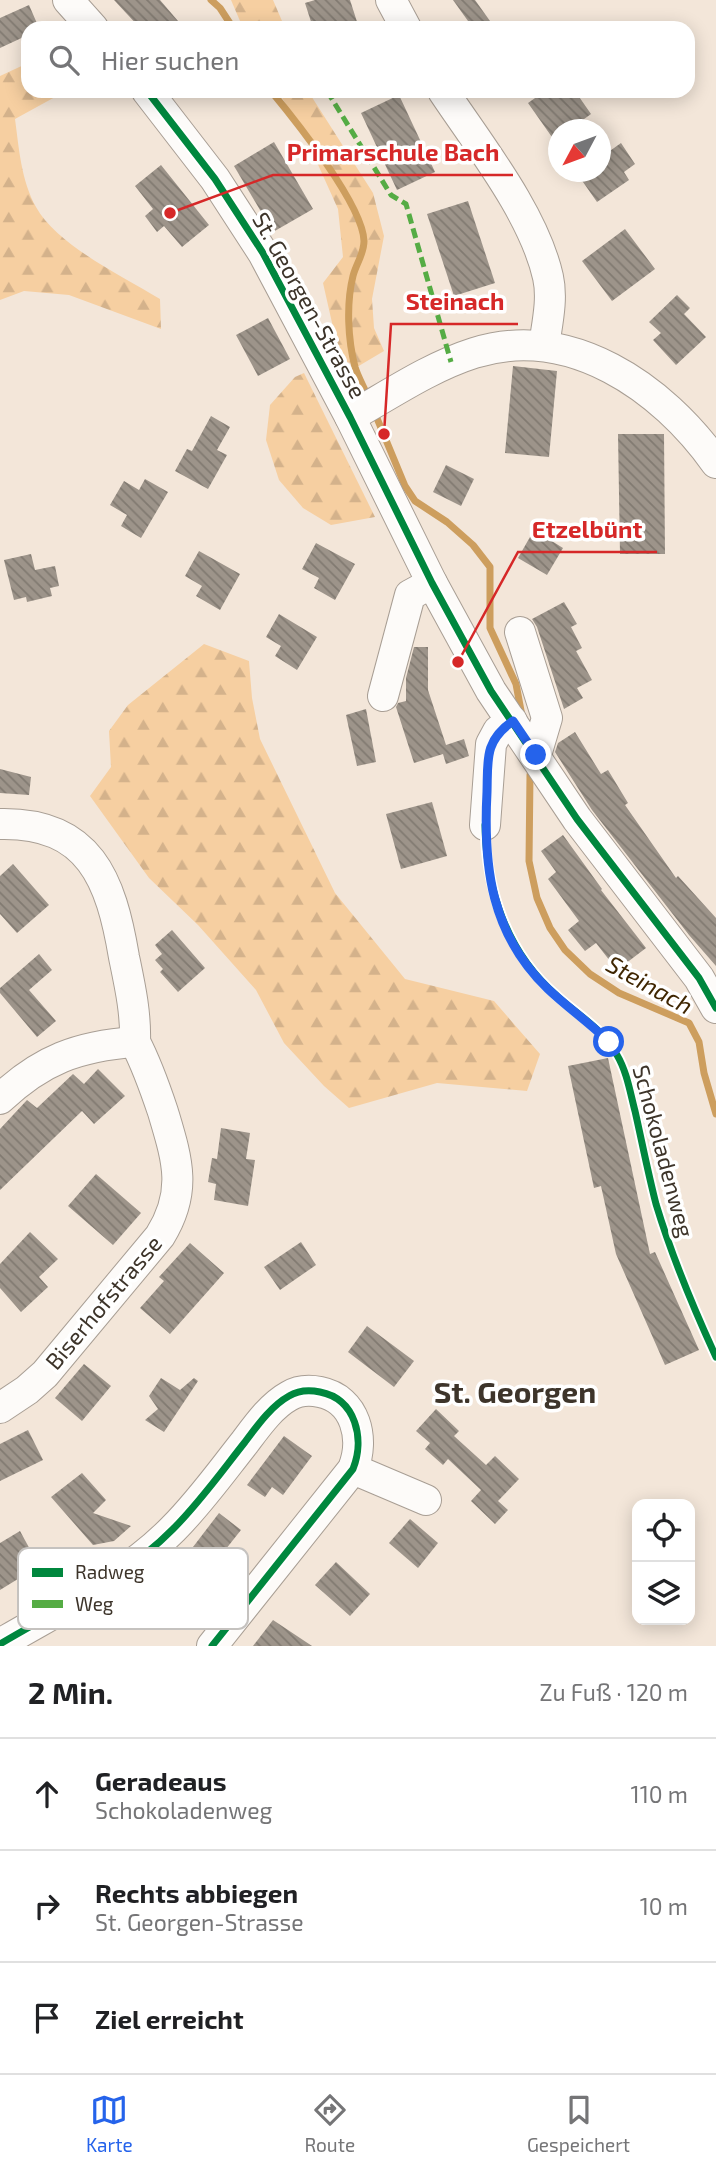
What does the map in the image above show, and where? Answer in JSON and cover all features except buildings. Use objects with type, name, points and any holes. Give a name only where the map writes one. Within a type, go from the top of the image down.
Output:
[{"type":"street","points":[[68,0],[87,21]]},
{"type":"street","points":[[391,0],[402,21]]},
{"type":"street","name":"St. Georgen-Strasse","points":[[152,98],[215,179],[263,253],[357,413],[432,583],[482,676],[577,819],[699,978],[716,1008]]},
{"type":"street","points":[[448,98],[514,199],[534,237],[548,278],[550,305],[544,346]]},
{"type":"street","points":[[357,413],[428,373],[473,353],[496,348],[544,346],[589,357],[630,380],[685,426],[716,464]]},
{"type":"street","points":[[383,696],[410,595],[432,583]]},
{"type":"street","points":[[520,632],[547,718],[536,755]]},
{"type":"street","points":[[485,825],[491,744],[498,731],[514,723]]},
{"type":"street","points":[[0,824],[22,824],[57,832],[71,840],[103,880],[119,927],[135,1016],[135,1042],[89,1048],[55,1058],[29,1074],[0,1099]]},
{"type":"street","name":"Biserhofstrasse","points":[[0,1408],[45,1374],[136,1266],[170,1220],[177,1180],[177,1159],[147,1064],[135,1042]]},
{"type":"street","points":[[153,1548],[193,1507],[269,1413],[288,1396],[313,1391],[332,1396],[345,1406],[355,1422],[360,1442],[353,1469],[248,1601]]},
{"type":"street","points":[[353,1469],[426,1500]]},
{"type":"street","points":[[0,1644],[25,1629]]},
{"type":"street","points":[[212,1646],[226,1629]]},
{"type":"green space","points":[[231,0],[273,0],[282,21],[240,21]]},
{"type":"green space","points":[[21,66],[21,98],[53,98],[15,119],[24,175],[36,207],[46,221],[74,247],[160,299],[161,329],[69,295],[24,291],[0,300],[0,76]]},
{"type":"green space","points":[[282,98],[312,98],[373,193],[384,236],[372,299],[374,328],[384,351],[357,367],[340,358],[323,283],[343,257],[338,209],[306,138]]},
{"type":"green space","points":[[304,373],[375,517],[331,525],[303,508],[279,480],[266,440],[270,405],[295,377]]},
{"type":"green space","points":[[204,644],[249,661],[252,698],[260,739],[335,893],[405,979],[494,1001],[540,1054],[527,1091],[437,1083],[349,1108],[324,1086],[284,1043],[256,990],[198,925],[149,878],[90,796],[111,767],[109,731],[128,705]]},
{"type":"waterway","name":"Steinach","points":[[211,0],[228,21]]},
{"type":"waterway","name":"Steinach","points":[[277,98],[326,163],[361,225],[364,246],[351,287],[349,322],[355,367],[368,397]]},
{"type":"waterway","name":"Steinach","points":[[374,411],[405,486],[415,501],[447,522],[473,545],[490,567],[490,628],[516,684],[522,716]]},
{"type":"waterway","name":"Steinach","points":[[530,775],[529,861],[537,898],[550,928],[565,950],[590,974],[619,993],[689,1023],[699,1042],[704,1073],[716,1114]]},
{"type":"marked path","points":[[331,98],[391,195],[406,204],[451,362]]},
{"type":"cycle path","points":[[152,98],[215,179],[263,253],[350,417],[432,583],[491,691],[577,819],[699,978],[716,1008]]},
{"type":"cycle path","name":"Schokoladenweg","points":[[485,825],[486,849],[495,896],[513,940],[540,979],[598,1030],[612,1046],[626,1075],[662,1224],[683,1282],[716,1357]]},
{"type":"cycle path","points":[[153,1548],[192,1508],[259,1423],[282,1400],[304,1391],[332,1396],[342,1403],[354,1422],[358,1445],[353,1469],[248,1601]]},
{"type":"cycle path","points":[[0,1644],[26,1629]]},
{"type":"cycle path","points":[[212,1646],[226,1629]]},
{"type":"place","name":"Primarschule Bach","points":[[170,213]]},
{"type":"place","name":"Steinach","points":[[384,434]]},
{"type":"place","name":"Etzelbünt","points":[[458,662]]},
{"type":"district","name":"St. Georgen","points":[[515,1391]]},
{"type":"route","points":[[536,755],[513,721],[498,731],[491,744],[485,825],[488,876],[509,935],[533,972],[609,1042]]}]
